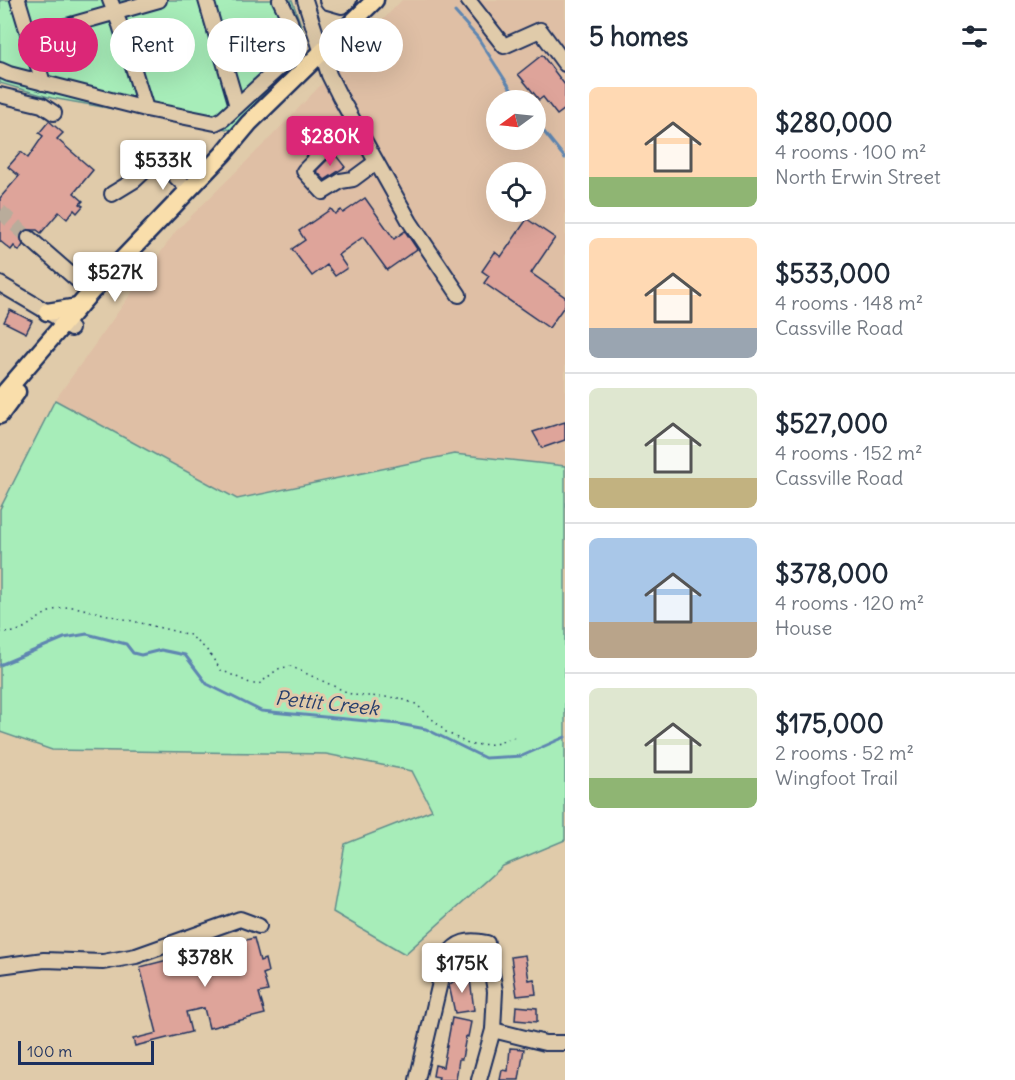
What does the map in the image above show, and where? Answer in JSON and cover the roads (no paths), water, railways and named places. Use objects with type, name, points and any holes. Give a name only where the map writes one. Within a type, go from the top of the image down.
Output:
[{"type":"main road","points":[[359,18],[375,0]]},
{"type":"main road","points":[[368,18],[389,0]]},
{"type":"main road","points":[[0,415],[67,326],[78,306],[224,154],[249,123],[319,61]]},
{"type":"main road","points":[[0,398],[67,326],[99,297],[129,254]]},
{"type":"main road","points":[[48,312],[78,306]]},
{"type":"street","points":[[18,0],[23,18]]},
{"type":"street","points":[[79,18],[112,6],[159,0]]},
{"type":"street","points":[[206,0],[237,106]]},
{"type":"street","points":[[0,70],[43,83],[212,124],[223,119],[283,64],[295,42],[290,21],[280,0]]},
{"type":"street","points":[[305,0],[319,42]]},
{"type":"street","points":[[327,0],[342,6],[349,0]]},
{"type":"street","points":[[468,0],[504,46],[540,30],[565,64]]},
{"type":"street","points":[[112,6],[146,109]]},
{"type":"street","points":[[39,72],[43,83]]},
{"type":"street","points":[[328,72],[410,222],[459,295]]},
{"type":"street","points":[[0,95],[42,105],[54,112]]},
{"type":"street","points":[[353,121],[304,171],[323,192],[341,181],[353,179],[376,162]]},
{"type":"street","points":[[112,194],[135,180],[153,163],[171,171],[188,189]]},
{"type":"street","points":[[29,238],[91,292]]},
{"type":"street","points":[[0,284],[67,326]]},
{"type":"street","points":[[0,966],[44,960],[103,962],[136,957],[240,919],[259,926]]},
{"type":"street","points":[[417,1080],[446,957],[453,946],[469,939],[487,943],[495,991],[493,1030],[479,1080]]},
{"type":"street","points":[[493,1030],[545,1043],[565,1043]]},
{"type":"waterway","points":[[455,12],[478,38],[512,90]]},
{"type":"waterway","points":[[546,134],[565,158]]},
{"type":"waterway","name":"Pettit Creek","points":[[0,665],[64,638],[87,634],[126,644],[133,653],[141,655],[161,650],[185,655],[207,684],[261,711],[399,724],[426,729],[485,758],[522,756],[565,737]]},
{"type":"tunnel","points":[[0,211],[29,238]]}]
